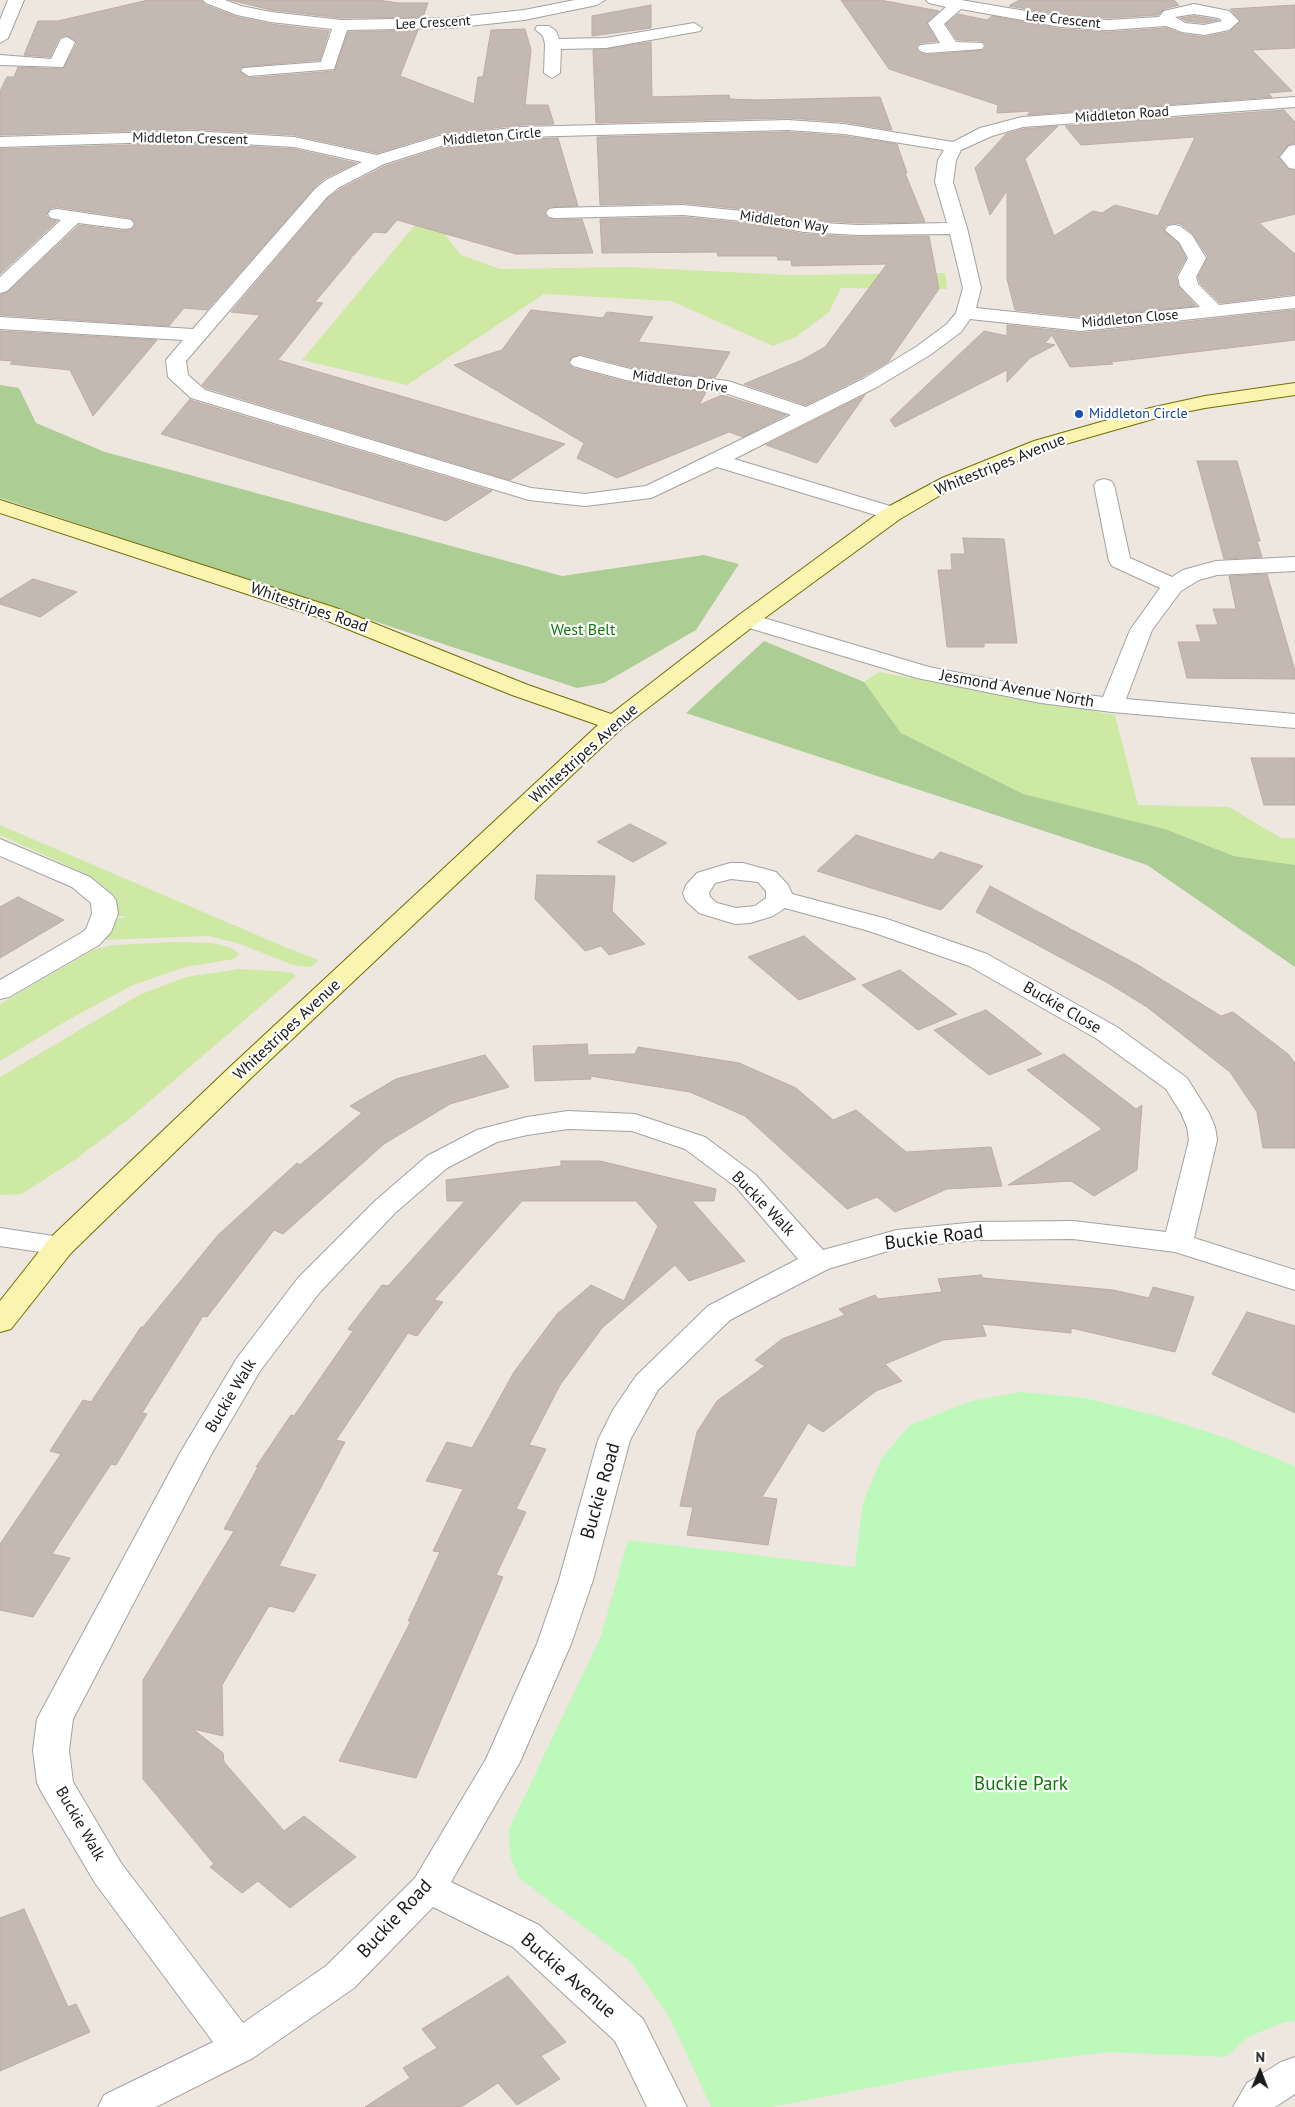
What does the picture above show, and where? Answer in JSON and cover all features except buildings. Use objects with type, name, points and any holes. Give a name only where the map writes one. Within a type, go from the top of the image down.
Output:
[{"type":"street","points":[[0,38],[16,0]]},
{"type":"street","name":"Lee Crescent","points":[[211,0],[237,10],[271,17],[341,24],[450,23],[524,15],[597,0]]},
{"type":"street","name":"Lee Crescent","points":[[934,0],[1061,22],[1109,25],[1168,21]]},
{"type":"street","points":[[951,47],[936,23],[958,4]]},
{"type":"street","points":[[524,15],[550,34],[553,44],[552,73]]},
{"type":"street","points":[[249,71],[328,66],[341,24]]},
{"type":"street","points":[[553,44],[606,43],[694,28]]},
{"type":"street","points":[[0,60],[56,64],[67,42]]},
{"type":"street","points":[[926,48],[976,46]]},
{"type":"street","name":"Middleton Road","points":[[955,147],[986,132],[1022,122],[1295,102]]},
{"type":"street","name":"Middleton Circle","points":[[788,124],[844,129],[955,147],[947,160],[944,182],[958,228],[972,288],[965,313],[954,328],[923,351],[870,383],[652,492],[585,500],[529,494],[198,394],[178,377],[176,360],[321,193],[332,184],[378,160],[439,141],[522,132],[788,124]]},
{"type":"street","name":"Middleton Crescent","points":[[0,142],[192,136],[303,143],[378,160]]},
{"type":"street","points":[[1295,150],[1289,157],[1295,164]]},
{"type":"street","name":"Middleton Way","points":[[555,213],[683,210],[752,217],[804,227],[858,230],[958,228]]},
{"type":"street","points":[[609,212],[610,230]]},
{"type":"street","points":[[56,214],[125,224]]},
{"type":"street","points":[[0,287],[74,217]]},
{"type":"street","points":[[1174,230],[1186,239],[1197,258],[1187,277],[1190,286],[1214,311]]},
{"type":"street","name":"Middleton Close","points":[[965,313],[1081,325],[1133,321],[1295,302]]},
{"type":"street","points":[[0,323],[196,335]]},
{"type":"street","name":"Middleton Drive","points":[[580,362],[633,376],[728,387],[808,414]]},
{"type":"street","name":"Whitestripes Avenue","points":[[0,1322],[60,1246],[242,1071],[614,722],[747,620],[892,514],[949,482],[1041,444],[1157,412],[1206,402],[1295,389]]},
{"type":"street","points":[[716,460],[892,514]]},
{"type":"street","points":[[1104,485],[1120,561],[1173,586]]},
{"type":"street","name":"Whitestripes Road","points":[[0,506],[328,613],[520,690],[614,722]]},
{"type":"street","points":[[1112,705],[1141,630],[1173,586],[1190,575],[1216,568],[1295,564]]},
{"type":"street","name":"Jesmond Avenue North","points":[[747,620],[924,673],[1041,696],[1112,705],[1295,721]]},
{"type":"street","points":[[0,847],[81,882],[103,900],[105,914],[98,932],[90,939],[0,991]]},
{"type":"street","name":"Buckie Close","points":[[779,898],[813,909],[878,925],[978,960],[1107,1033],[1177,1084],[1195,1113],[1201,1127],[1203,1140],[1178,1242]]},
{"type":"street","name":"Buckie Walk","points":[[239,2047],[108,1873],[55,1783],[51,1750],[55,1719],[196,1453],[248,1365],[309,1286],[385,1207],[437,1162],[487,1136],[527,1126],[568,1120],[635,1123],[695,1143],[746,1181],[817,1262]]},
{"type":"street","name":"Buckie Road","points":[[118,2107],[239,2047],[340,1977],[428,1888],[502,1762],[554,1644],[576,1580],[614,1440],[629,1410],[647,1383],[719,1313],[817,1262],[897,1238],[977,1231],[1072,1230],[1178,1242],[1295,1280]]},
{"type":"street","points":[[0,1237],[60,1246]]},
{"type":"street","name":"Buckie Avenue","points":[[428,1888],[526,1936],[630,2030],[667,2107]]},
{"type":"street","points":[[1253,2107],[1261,2095],[1295,2074]]},
{"type":"green space","points":[[430,207],[463,224],[445,235],[461,255],[500,269],[627,267],[789,275],[945,273],[947,289],[841,288],[829,312],[796,337],[773,346],[671,301],[544,294],[407,385],[302,360]]},
{"type":"green space","name":"West Belt","points":[[0,385],[19,388],[36,423],[105,452],[562,576],[704,555],[739,564],[696,630],[604,683],[577,688],[0,498]]},
{"type":"green space","points":[[764,641],[864,682],[901,733],[1023,794],[1165,829],[1234,856],[1295,865],[1295,967],[1147,865],[686,713]]},
{"type":"green space","points":[[879,672],[1115,715],[1138,805],[1229,807],[1281,838],[1295,838],[1295,865],[1234,856],[1165,829],[1023,794],[901,733],[864,682]]},
{"type":"green space","points":[[0,825],[319,960],[311,967],[293,965],[240,944],[209,936],[104,940],[114,927],[117,918],[124,918],[125,916],[117,916],[117,903],[114,895],[90,876],[0,835]]},
{"type":"green space","points":[[173,942],[213,943],[232,948],[239,954],[234,959],[185,967],[133,985],[68,1020],[0,1061],[0,1004],[95,949],[114,945]]},
{"type":"green space","points":[[239,969],[293,973],[296,976],[129,1119],[76,1159],[22,1194],[0,1195],[0,1077],[139,995],[186,977]]},
{"type":"green space","name":"Buckie Park","points":[[1021,1392],[1085,1398],[1154,1415],[1223,1437],[1295,1466],[1295,2021],[1284,2022],[1248,2037],[1226,2057],[1107,2052],[951,2072],[771,2107],[711,2107],[670,2018],[631,1962],[519,1878],[510,1855],[509,1829],[601,1636],[628,1540],[855,1567],[863,1503],[881,1459],[910,1425],[971,1401]]},
{"type":"place","name":"Middleton Circle","points":[[1079,414]]}]
